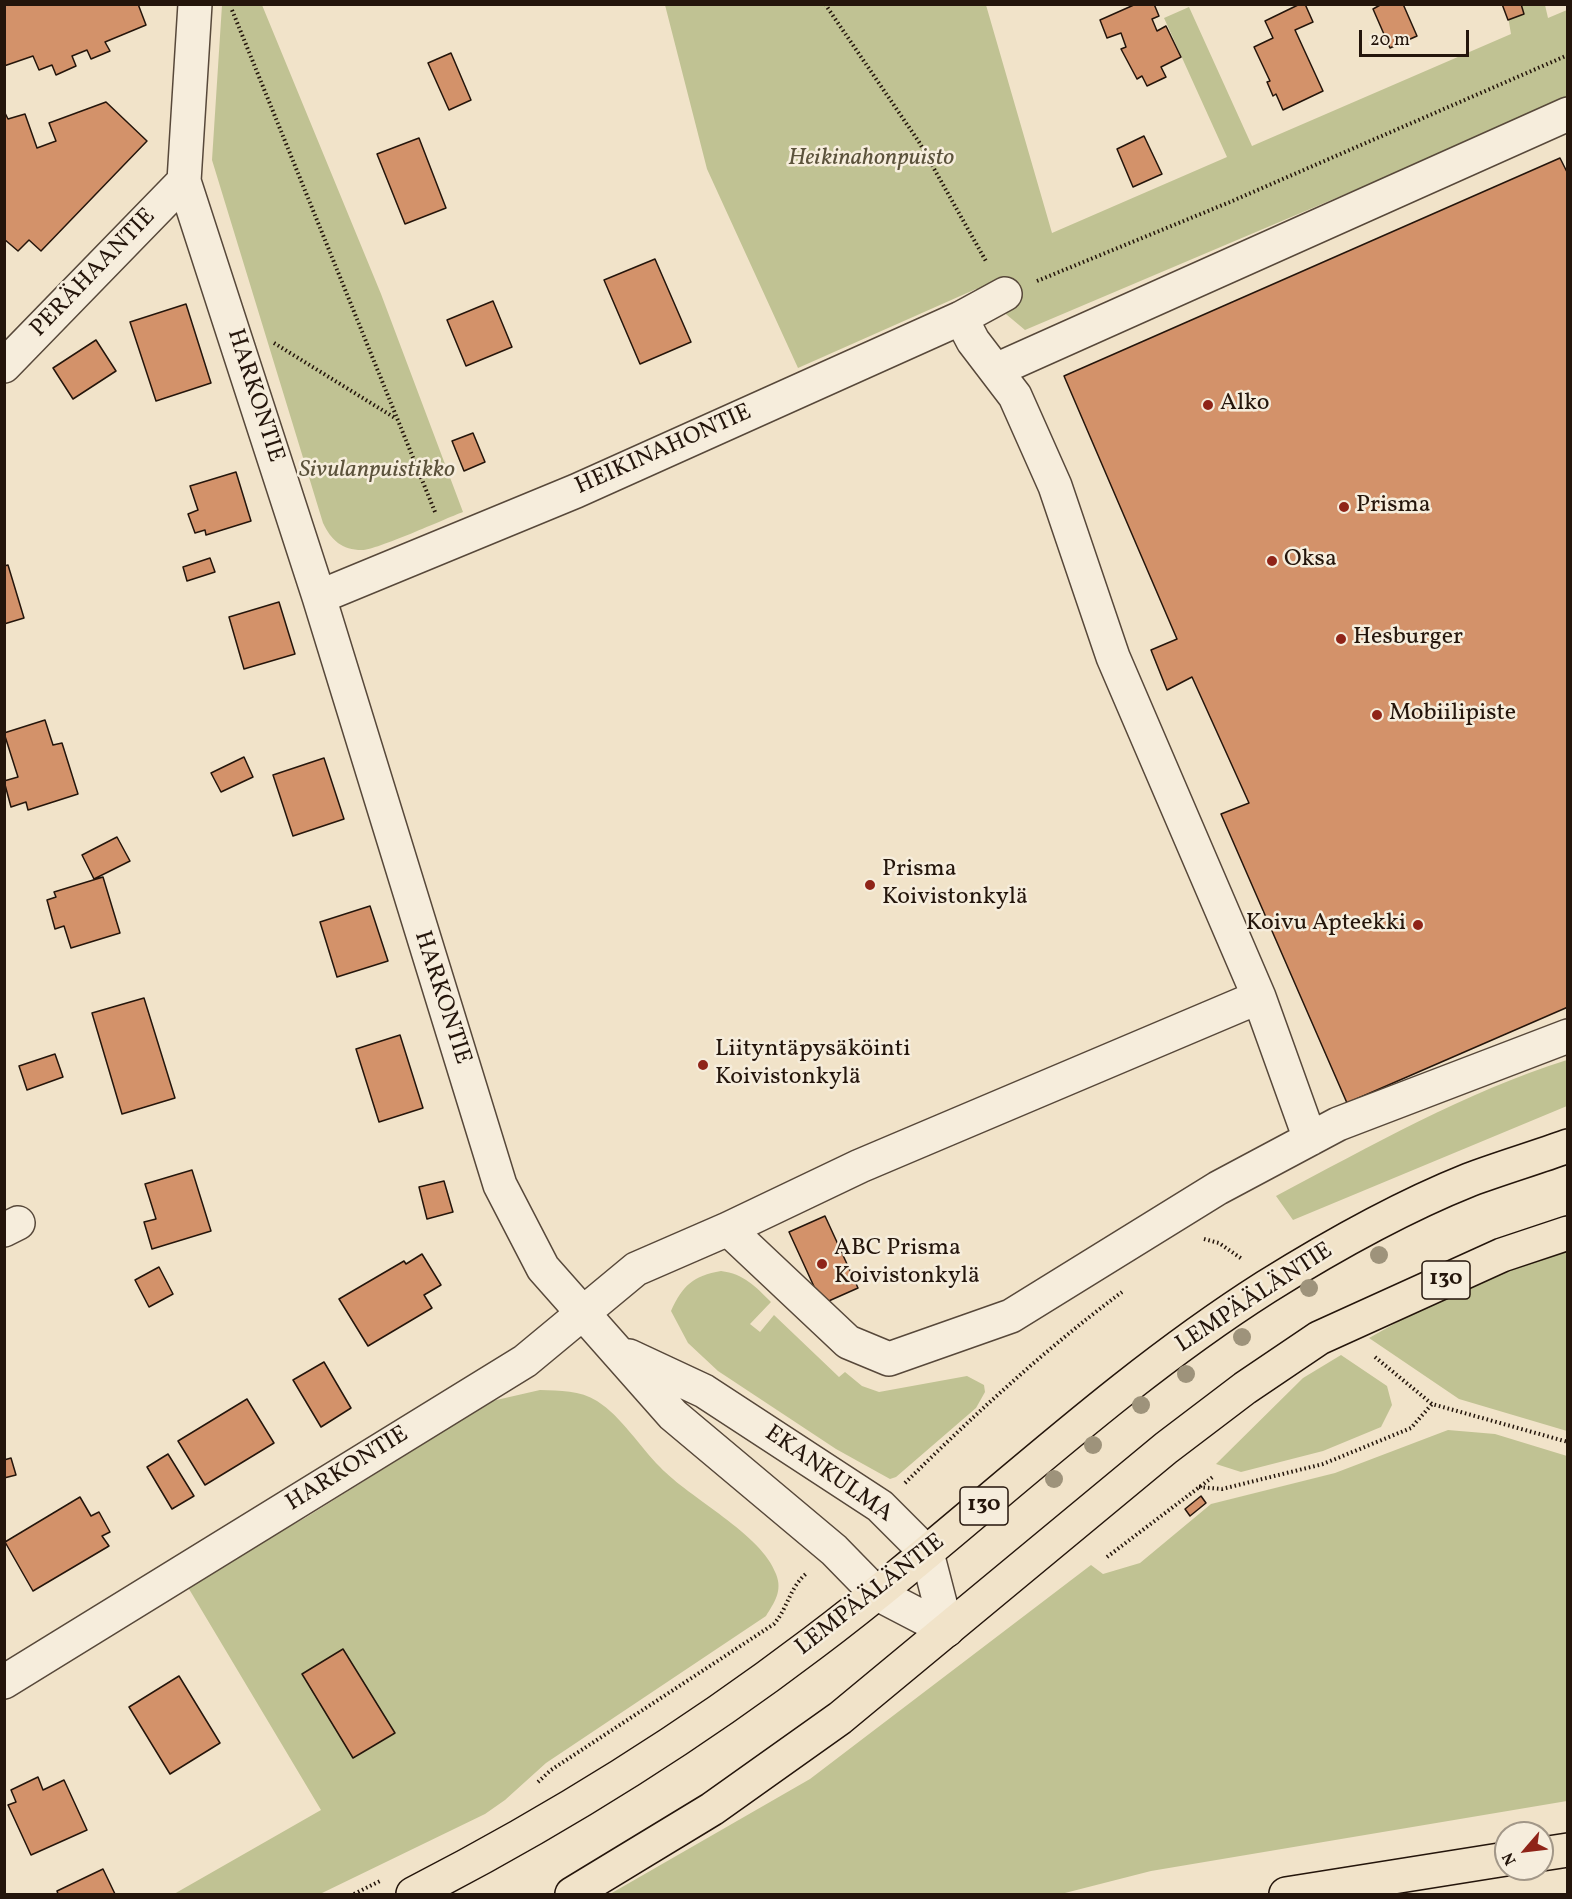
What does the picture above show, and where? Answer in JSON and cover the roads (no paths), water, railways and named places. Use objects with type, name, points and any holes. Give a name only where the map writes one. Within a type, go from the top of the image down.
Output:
[{"type":"main road","name":"LEMPÄÄLÄNTIE","points":[[413,1894],[586,1797],[742,1695],[927,1553],[1094,1414],[1176,1350],[1266,1287],[1362,1231],[1467,1181],[1568,1146]]},
{"type":"main road","name":"130","points":[[572,1894],[712,1809],[775,1766],[849,1710],[1166,1448],[1245,1388],[1319,1338],[1502,1255],[1568,1233]]},
{"type":"main road","points":[[1286,1894],[1494,1861]]},
{"type":"street","name":"HARKONTIE","points":[[4,1682],[525,1361],[581,1312],[543,1268],[500,1185],[319,597],[184,181],[195,4]]},
{"type":"street","points":[[996,370],[1568,114]]},
{"type":"street","name":"PERÄHAANTIE","points":[[4,366],[184,181]]},
{"type":"street","name":"HEIKINAHONTIE","points":[[319,597],[576,491],[961,318],[1005,294]]},
{"type":"street","points":[[961,318],[973,341],[1015,396],[1056,486],[1120,675],[1259,997],[1324,1131]]},
{"type":"street","points":[[581,1312],[636,1269],[728,1229],[860,1166],[1259,997]]},
{"type":"street","points":[[728,1229],[848,1342],[889,1359],[1011,1316],[1218,1188],[1324,1131],[1568,1036]]},
{"type":"street","name":"EKANKULMA","points":[[581,1312],[673,1415],[834,1550],[876,1593],[946,1630]]},
{"type":"street","name":"EKANKULMA","points":[[618,1351],[704,1390],[880,1506],[927,1553]]},
{"type":"street","points":[[927,1553],[946,1630]]},
{"type":"place","name":"Alko","points":[[1208,405]]},
{"type":"place","name":"Prisma","points":[[1344,507]]},
{"type":"place","name":"Oksa","points":[[1272,561]]},
{"type":"place","name":"Hesburger","points":[[1341,639]]},
{"type":"place","name":"Mobiilipiste","points":[[1377,715]]},
{"type":"place","name":"Prisma Koivistonkylä","points":[[870,885]]},
{"type":"place","name":"Koivu Apteekki","points":[[1418,925]]},
{"type":"place","name":"Liityntäpysäköinti Koivistonkylä","points":[[703,1065]]},
{"type":"place","name":"ABC Prisma Koivistonkylä","points":[[822,1264]]},
{"type":"park label","name":"Heikinahonpuisto","points":[[871,160]]},
{"type":"park label","name":"Sivulanpuistikko","points":[[377,472]]}]
